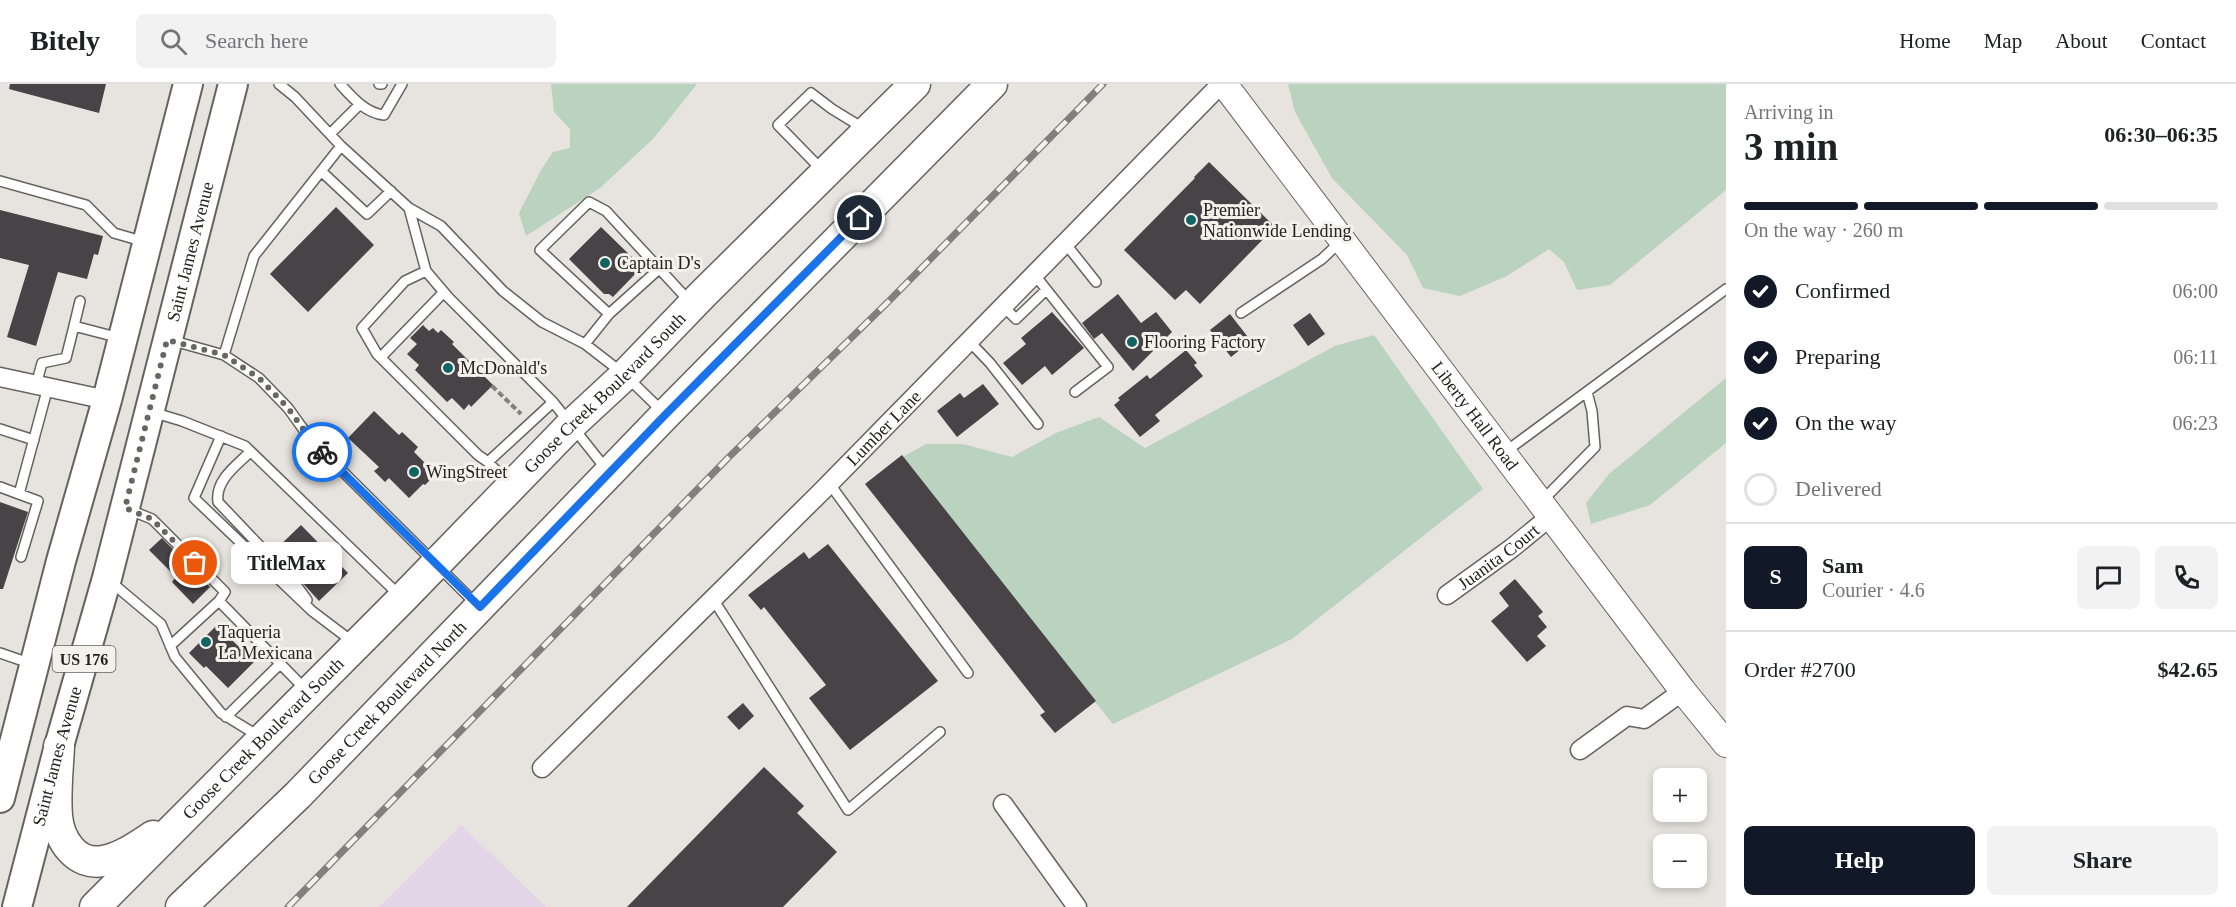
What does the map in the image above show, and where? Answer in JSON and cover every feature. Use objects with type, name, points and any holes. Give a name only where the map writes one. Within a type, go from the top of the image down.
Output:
[{"type":"highway","name":"Goose Creek Boulevard South","points":[[95,907],[511,487],[562,414],[625,375],[693,304],[915,84]]},
{"type":"highway","name":"Goose Creek Boulevard North","points":[[181,907],[298,795],[666,414],[992,84]]},
{"type":"highway","points":[[59,746],[57,816],[63,839],[72,851],[88,861],[104,861],[132,850],[188,814]]},
{"type":"main road","name":"US 176","points":[[2,784],[189,84]]},
{"type":"main road","name":"Saint James Avenue","points":[[17,907],[59,746],[107,578],[233,84]]},
{"type":"main road","name":"Liberty Hall Road","points":[[1222,84],[1683,691],[1726,744]]},
{"type":"street","name":"Lumber Lane","points":[[542,768],[829,483],[1222,84]]},
{"type":"street","points":[[0,377],[106,400]]},
{"type":"street","name":"Juanita Court","points":[[1447,595],[1512,548],[1546,510]]},
{"type":"street","points":[[1580,750],[1626,716],[1644,719],[1683,691]]},
{"type":"street","points":[[1003,804],[1077,907]]},
{"type":"lane","points":[[279,84],[295,97],[341,146],[409,208],[441,226],[502,291],[542,322],[585,344],[625,375],[666,414]]},
{"type":"lane","points":[[340,84],[360,104],[376,114],[384,115],[402,84]]},
{"type":"lane","points":[[825,173],[778,125],[811,93],[832,110],[868,130]]},
{"type":"lane","points":[[330,134],[360,104]]},
{"type":"lane","points":[[224,355],[254,256],[341,146]]},
{"type":"lane","points":[[321,171],[367,214],[391,191]]},
{"type":"lane","points":[[0,181],[86,205],[114,233],[147,242]]},
{"type":"lane","points":[[609,314],[540,250],[589,202],[606,211],[693,304]]},
{"type":"lane","points":[[409,208],[426,271],[562,414],[610,473]]},
{"type":"lane","points":[[1242,313],[1322,259],[1342,240]]},
{"type":"lane","points":[[1065,243],[1096,282]]},
{"type":"lane","points":[[585,344],[609,314],[659,269]]},
{"type":"lane","points":[[426,271],[405,281],[362,328],[381,357],[511,487]]},
{"type":"lane","points":[[1034,274],[1108,367],[1075,392]]},
{"type":"lane","points":[[1504,453],[1726,289]]},
{"type":"lane","points":[[1003,306],[1016,319],[1046,290]]},
{"type":"lane","points":[[381,357],[444,291]]},
{"type":"lane","points":[[19,494],[34,440],[42,386],[42,363],[66,358],[80,301]]},
{"type":"lane","points":[[74,326],[122,339]]},
{"type":"lane","points":[[167,340],[224,355],[259,378],[288,408],[311,440],[480,607]]},
{"type":"lane","points":[[969,341],[990,363],[1038,424]]},
{"type":"lane","points":[[1546,510],[1594,447],[1592,411],[1587,392]]},
{"type":"lane","points":[[150,412],[182,421],[245,446],[402,598]]},
{"type":"lane","points":[[488,462],[530,424],[562,414]]},
{"type":"lane","points":[[0,429],[34,440]]},
{"type":"lane","points":[[221,436],[194,498],[319,616],[356,645]]},
{"type":"lane","points":[[250,452],[219,484],[216,492],[218,502],[294,582],[319,616]]},
{"type":"lane","points":[[829,483],[968,673]]},
{"type":"lane","points":[[0,487],[38,501],[21,557]]},
{"type":"lane","points":[[125,508],[152,519],[225,592],[219,601],[170,646]]},
{"type":"lane","points":[[107,578],[161,624],[175,657],[221,713],[263,739]]},
{"type":"lane","points":[[713,599],[848,810],[940,732]]},
{"type":"lane","points":[[219,601],[309,693]]},
{"type":"lane","points":[[0,653],[34,665]]},
{"type":"lane","points":[[226,717],[280,664]]},
{"type":"path","points":[[492,386],[530,424]]},
{"type":"shaded area","points":[[461,825],[546,907],[379,907]]},
{"type":"green space","points":[[551,84],[697,84],[654,138],[600,188],[526,236],[519,213],[553,152],[570,148],[570,129],[554,112]]},
{"type":"green space","points":[[1288,84],[1726,84],[1726,190],[1610,285],[1577,290],[1564,262],[1549,249],[1507,276],[1460,296],[1423,288],[1407,255],[1332,178],[1295,112]]},
{"type":"green space","points":[[1374,335],[1483,489],[1292,639],[1113,724],[901,458],[926,444],[963,444],[1012,457],[1056,433],[1099,417],[1145,448],[1335,346]]},
{"type":"green space","points":[[1726,378],[1726,443],[1650,505],[1591,524],[1586,503],[1609,474]]},
{"type":"building","points":[[10,84],[106,84],[99,113],[9,89]]},
{"type":"building","points":[[1209,162],[1275,227],[1200,304],[1186,290],[1175,300],[1124,250]]},
{"type":"building","points":[[336,207],[374,245],[308,312],[270,274]]},
{"type":"building","points":[[0,210],[103,236],[98,255],[94,254],[87,279],[58,272],[36,346],[7,337],[29,265],[0,258]]},
{"type":"building","points":[[601,227],[636,261],[636,266],[640,269],[613,297],[604,294],[569,259]]},
{"type":"building","points":[[1118,294],[1141,323],[1156,312],[1172,332],[1133,371],[1102,333],[1094,339],[1082,323]]},
{"type":"building","points":[[1052,312],[1084,348],[1052,375],[1045,366],[1022,385],[1003,363],[1026,344],[1021,338]]},
{"type":"building","points":[[1310,313],[1325,334],[1308,346],[1293,325]]},
{"type":"building","points":[[1230,314],[1251,341],[1231,357],[1210,330]]},
{"type":"building","points":[[423,325],[429,331],[433,328],[438,333],[441,330],[493,385],[471,407],[469,404],[464,410],[452,398],[447,402],[415,370],[419,365],[407,354],[417,344],[410,338]]},
{"type":"building","points":[[1186,350],[1197,363],[1194,365],[1203,376],[1155,415],[1160,421],[1140,437],[1114,405],[1120,400],[1118,398],[1147,375],[1150,379]]},
{"type":"building","points":[[983,384],[999,404],[957,437],[937,411],[960,393],[964,398]]},
{"type":"building","points":[[374,411],[399,435],[402,432],[418,447],[414,452],[436,474],[409,498],[389,478],[385,482],[374,471],[379,467],[348,438]]},
{"type":"building","points":[[902,455],[1096,701],[1055,733],[1040,715],[1045,712],[865,484]]},
{"type":"building","points":[[0,502],[28,512],[3,589],[0,589]]},
{"type":"building","points":[[301,525],[348,573],[319,601],[274,551]]},
{"type":"building","points":[[162,538],[210,587],[193,604],[172,582],[176,577],[149,550]]},
{"type":"building","points":[[828,544],[938,681],[850,750],[809,698],[826,685],[764,607],[761,610],[748,595],[804,552],[809,559]]},
{"type":"building","points":[[1515,579],[1543,612],[1538,616],[1547,627],[1537,636],[1546,646],[1527,662],[1491,621],[1509,606],[1499,593]]},
{"type":"building","points":[[217,625],[254,662],[228,688],[189,653]]},
{"type":"building","points":[[743,703],[754,716],[739,730],[727,717]]},
{"type":"building","points":[[764,767],[804,806],[797,813],[837,852],[783,907],[627,907]]},
{"type":"railway","points":[[288,907],[728,458],[888,302],[1103,84]]},
{"type":"way so far","points":[[195,563],[152,519],[125,508],[167,340],[224,355],[259,378],[288,408],[322,452]]},
{"type":"place","name":"Premier Nationwide Lending","points":[[1191,220]]},
{"type":"place","name":"Captain D's","points":[[605,263]]},
{"type":"place","name":"Flooring Factory","points":[[1132,342]]},
{"type":"place","name":"McDonald's","points":[[448,368]]},
{"type":"place","name":"WingStreet","points":[[414,472]]},
{"type":"place","name":"TitleMax","points":[[195,563]]},
{"type":"place","name":"Taqueria La Mexicana","points":[[206,642]]},
{"type":"route","points":[[322,452],[480,607],[666,414],[860,218]]}]
